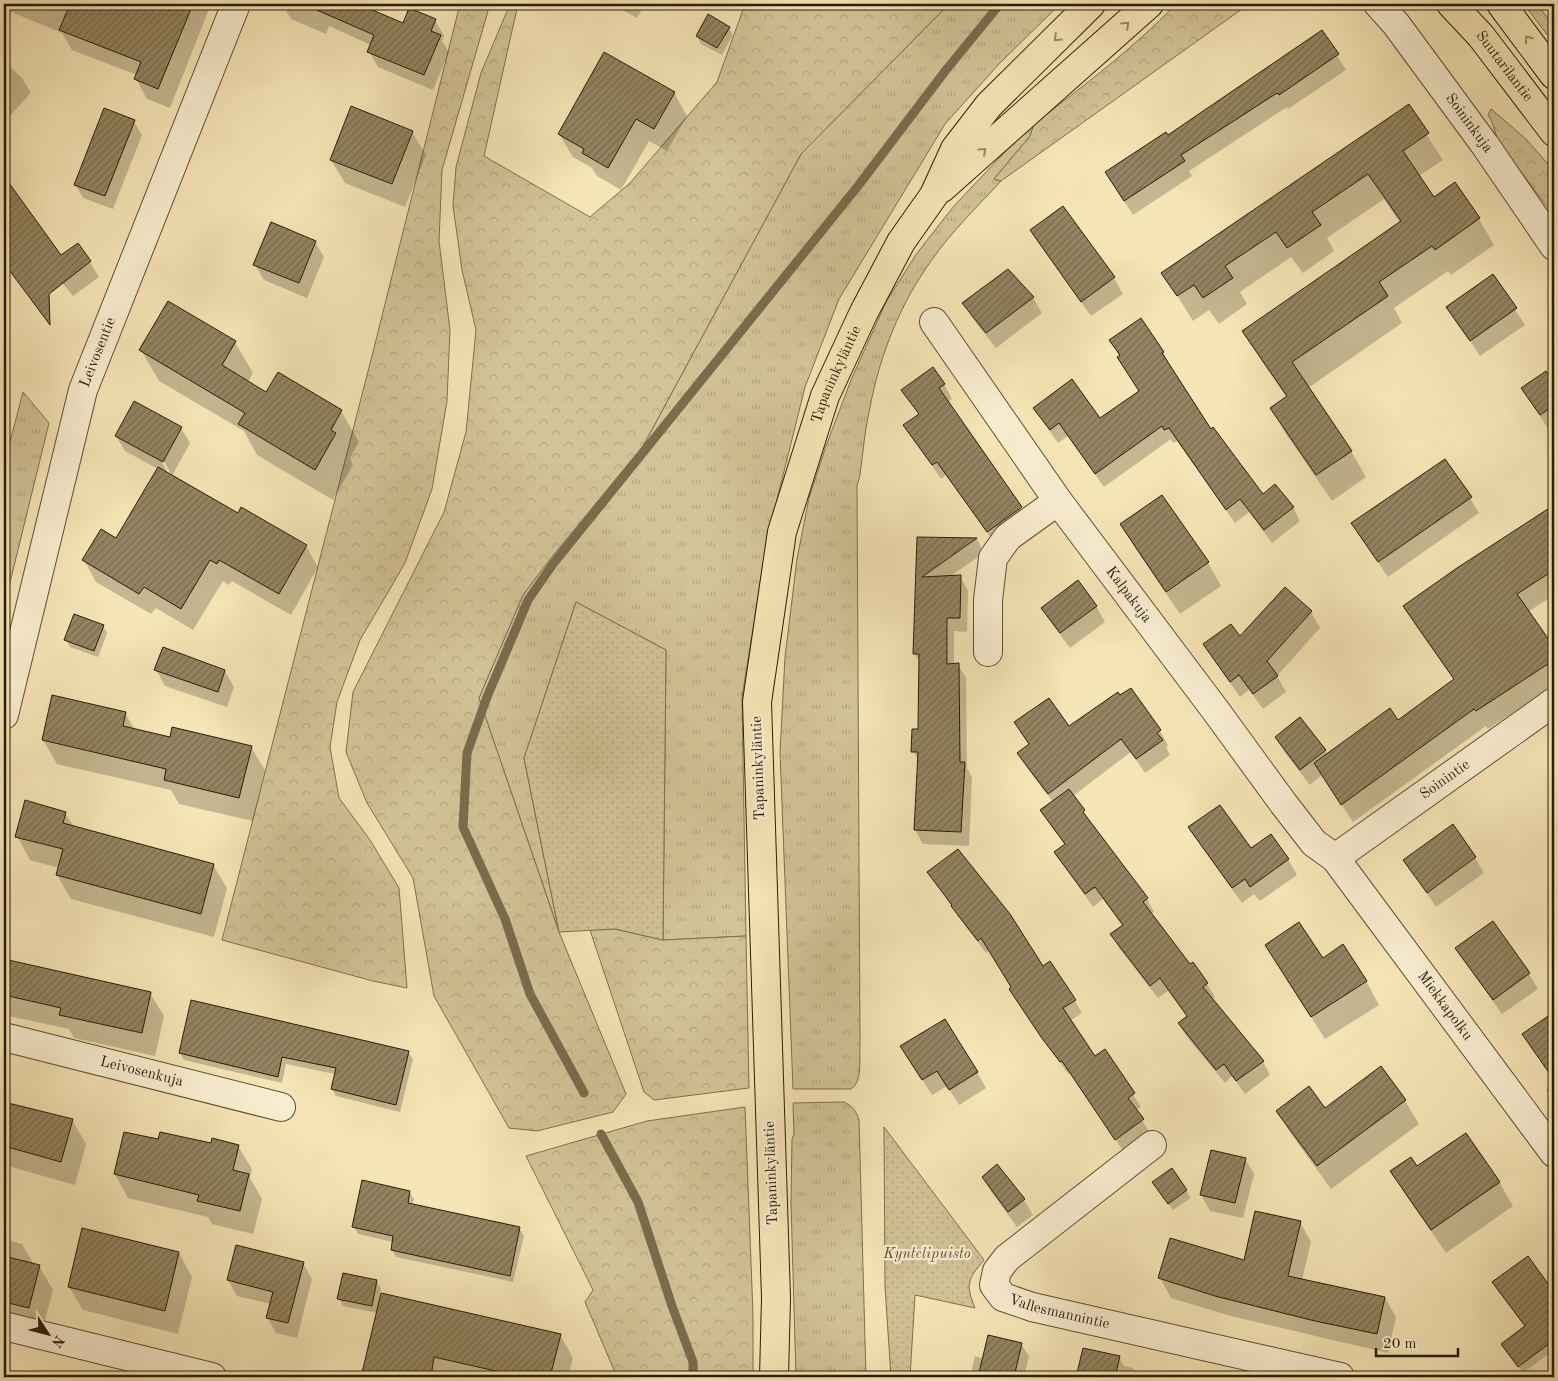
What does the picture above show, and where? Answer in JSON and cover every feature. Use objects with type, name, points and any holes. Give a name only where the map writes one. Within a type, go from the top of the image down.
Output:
[{"type":"main road","name":"Tapaninkyläntie","points":[[774,1377],[776,1289],[757,702],[782,532],[825,396],[864,312],[901,242],[934,195],[956,149],[990,105],[1091,4]]},
{"type":"main road","name":"Tapaninkyläntie","points":[[934,195],[1149,4]]},
{"type":"main road","name":"Suutarilantie","points":[[1451,4],[1481,36],[1554,132]]},
{"type":"main road","points":[[1501,4],[1554,74]]},
{"type":"street","name":"Leivosentie","points":[[4,715],[12,647],[83,390],[236,4]]},
{"type":"street","name":"Soininkuja","points":[[1378,4],[1396,24],[1485,144],[1554,246]]},
{"type":"street","name":"Kalpakuja","points":[[934,322],[1058,501],[1283,803],[1314,843],[1335,858]]},
{"type":"street","points":[[988,652],[988,600],[992,558],[1008,537],[1058,501]]},
{"type":"street","name":"Soinintie","points":[[1335,858],[1554,702]]},
{"type":"street","name":"Miekkapolku","points":[[1335,858],[1554,1153]]},
{"type":"street","name":"Leivosenkuja","points":[[4,1037],[281,1107]]},
{"type":"street","name":"Vallesmannintie","points":[[1152,1145],[1007,1258],[997,1271],[994,1285],[1003,1297],[1032,1306],[1340,1377]]},
{"type":"street","points":[[4,1326],[212,1377]]},
{"type":"green space","points":[[460,4],[490,4],[442,170],[439,241],[450,330],[447,401],[432,489],[405,563],[360,640],[337,702],[330,747],[339,798],[370,840],[399,888],[407,988],[373,981],[222,940]]},
{"type":"green space","points":[[510,4],[518,4],[484,156],[590,217],[630,183],[717,82],[745,4],[949,4],[801,154],[643,446],[523,595],[479,698],[559,932],[626,1094],[613,1112],[537,1131],[509,1128],[434,996],[413,878],[367,803],[346,752],[353,692],[444,512],[466,432],[476,330],[462,270],[453,206],[456,167],[481,73]]},
{"type":"green space","points":[[949,4],[1060,4],[999,64],[945,124],[839,299],[805,387],[768,536],[742,697],[746,936],[663,940],[666,650],[576,602],[524,758],[559,932],[479,698],[523,595],[643,446],[801,154]]},
{"type":"green space","points":[[1176,4],[1249,4],[1001,181],[994,179],[1030,136],[1034,124],[1125,52]]},
{"type":"green space","points":[[1524,4],[1537,4],[1554,27],[1554,44]]},
{"type":"green space","points":[[1491,109],[1526,139],[1554,171],[1554,216],[1498,141],[1488,115]]},
{"type":"green space","points":[[1034,124],[1030,136],[994,179],[1001,181],[947,240],[920,277],[893,331],[879,368],[874,388],[857,486],[860,1069],[855,1086],[851,1089],[793,1089],[780,752],[785,657],[797,559],[809,498],[851,380],[886,302],[917,253],[954,206]]},
{"type":"green space","points":[[23,392],[49,423],[4,607],[4,465]]},
{"type":"green space","points":[[576,602],[666,650],[663,940],[615,929],[559,932],[524,758]]},
{"type":"green space","points":[[615,929],[663,940],[746,936],[749,1088],[654,1100],[644,1092],[590,930]]},
{"type":"green space","points":[[844,1102],[854,1109],[859,1120],[866,1377],[796,1377],[791,1203],[792,1139],[794,1134],[793,1103]]},
{"type":"green space","points":[[745,1107],[753,1314],[753,1377],[617,1377],[585,1302],[593,1290],[526,1156],[647,1121]]},
{"type":"green space","name":"Kyntelipuisto","points":[[884,1127],[984,1260],[971,1277],[969,1287],[975,1308],[915,1295],[910,1377],[891,1377],[885,1287]]},
{"type":"building","points":[[70,4],[193,4],[158,89],[134,79],[141,62],[59,30]]},
{"type":"building","points":[[303,4],[358,4],[403,23],[409,8],[436,19],[431,31],[441,35],[424,75],[367,52],[374,35]]},
{"type":"building","points":[[708,14],[730,27],[717,48],[696,36]]},
{"type":"building","points":[[1322,30],[1339,54],[1279,95],[1277,93],[1181,155],[1185,161],[1124,201],[1105,172],[1166,132],[1168,135]]},
{"type":"building","points":[[604,52],[675,92],[654,129],[636,119],[608,168],[582,153],[584,149],[558,134]]},
{"type":"building","points":[[1409,104],[1429,133],[1403,151],[1434,197],[1455,182],[1480,218],[1435,250],[1432,246],[1379,282],[1388,296],[1292,362],[1352,451],[1316,475],[1270,408],[1287,396],[1242,331],[1401,221],[1368,174],[1312,212],[1321,225],[1287,248],[1276,232],[1225,266],[1233,278],[1203,298],[1194,285],[1177,296],[1161,273]]},
{"type":"building","points":[[351,106],[413,131],[392,184],[330,160]]},
{"type":"building","points":[[104,108],[135,120],[105,196],[74,185]]},
{"type":"building","points":[[4,176],[61,255],[78,243],[91,261],[49,294],[50,325],[4,263]]},
{"type":"building","points":[[1063,206],[1115,277],[1081,302],[1030,230]]},
{"type":"building","points":[[271,222],[316,241],[299,283],[253,265]]},
{"type":"building","points":[[1008,269],[1034,297],[986,333],[962,303]]},
{"type":"building","points":[[1493,274],[1517,308],[1470,341],[1446,307]]},
{"type":"building","points":[[168,301],[236,341],[222,365],[266,392],[278,372],[342,410],[331,430],[336,433],[315,470],[238,424],[245,413],[139,350]]},
{"type":"building","points":[[1141,318],[1211,429],[1213,427],[1263,494],[1275,484],[1294,507],[1264,530],[1240,499],[1226,510],[1169,428],[1164,430],[1162,426],[1095,474],[1059,423],[1050,430],[1033,408],[1072,379],[1100,418],[1139,391],[1117,357],[1120,355],[1109,340]]},
{"type":"building","points":[[933,367],[945,384],[939,388],[1022,507],[987,532],[937,462],[932,465],[903,425],[919,414],[901,390]]},
{"type":"building","points":[[1546,371],[1554,382],[1554,405],[1540,415],[1521,388]]},
{"type":"building","points":[[134,401],[182,427],[163,462],[115,436]]},
{"type":"building","points":[[1445,459],[1472,497],[1378,562],[1351,523]]},
{"type":"building","points":[[158,467],[238,513],[241,507],[307,545],[279,594],[219,560],[217,564],[210,560],[181,609],[144,587],[139,594],[82,560],[101,529],[116,538]]},
{"type":"building","points":[[1162,495],[1209,562],[1166,592],[1120,524]]},
{"type":"building","points":[[1554,505],[1554,570],[1517,594],[1554,647],[1554,660],[1476,711],[1474,709],[1341,805],[1314,763],[1390,708],[1398,720],[1454,679],[1403,606],[1457,568]]},
{"type":"building","points":[[917,537],[977,538],[922,577],[961,575],[960,618],[947,618],[947,664],[959,663],[960,762],[965,762],[961,832],[914,830],[918,752],[911,752],[912,729],[918,729],[919,654],[913,654]]},
{"type":"building","points":[[1078,580],[1097,606],[1060,633],[1041,608]]},
{"type":"building","points":[[1285,587],[1312,611],[1267,661],[1278,676],[1253,694],[1239,675],[1230,682],[1203,644],[1231,624],[1240,636]]},
{"type":"building","points":[[74,614],[104,625],[94,651],[64,640]]},
{"type":"building","points":[[163,647],[225,670],[218,692],[154,670]]},
{"type":"building","points":[[1131,688],[1161,730],[1157,733],[1163,740],[1136,759],[1121,739],[1048,794],[1017,753],[1029,744],[1014,722],[1049,698],[1069,726],[1118,692],[1120,695]]},
{"type":"building","points":[[52,695],[126,712],[123,726],[170,737],[172,727],[252,746],[239,798],[164,780],[166,769],[42,740]]},
{"type":"building","points":[[1300,717],[1326,750],[1300,770],[1275,737]]},
{"type":"building","points":[[1069,789],[1085,810],[1083,812],[1148,898],[1143,902],[1190,964],[1193,962],[1208,983],[1203,987],[1264,1061],[1236,1081],[1224,1064],[1216,1070],[1178,1023],[1187,1016],[1160,978],[1150,986],[1110,934],[1123,925],[1095,887],[1085,894],[1054,852],[1065,844],[1040,810]]},
{"type":"building","points":[[25,800],[66,812],[63,823],[214,864],[201,914],[56,875],[63,849],[15,837]]},
{"type":"building","points":[[1220,805],[1251,848],[1271,834],[1289,859],[1250,887],[1245,879],[1232,888],[1188,827]]},
{"type":"building","points":[[1453,824],[1476,857],[1427,893],[1403,860]]},
{"type":"building","points":[[958,849],[1010,914],[1043,966],[1050,961],[1076,1000],[1063,1008],[1095,1056],[1105,1049],[1135,1093],[1128,1098],[1144,1119],[1115,1140],[1062,1061],[1060,1062],[1041,1037],[1009,989],[1011,987],[981,938],[978,941],[927,872]]},
{"type":"building","points":[[1493,921],[1530,973],[1493,1000],[1455,948]]},
{"type":"building","points":[[1299,922],[1323,958],[1343,944],[1367,981],[1311,1017],[1265,945]]},
{"type":"building","points":[[4,959],[151,992],[142,1033],[59,1015],[61,1008],[4,995]]},
{"type":"building","points":[[191,1000],[409,1051],[396,1105],[331,1089],[336,1068],[282,1057],[278,1077],[179,1053]]},
{"type":"building","points":[[1554,1012],[1554,1080],[1522,1034]]},
{"type":"building","points":[[945,1019],[978,1072],[949,1090],[937,1071],[922,1080],[900,1046]]},
{"type":"building","points":[[1381,1066],[1406,1100],[1317,1166],[1276,1111],[1309,1086],[1325,1108]]},
{"type":"building","points":[[4,1102],[73,1119],[61,1162],[4,1146]]},
{"type":"building","points":[[124,1132],[158,1139],[160,1132],[211,1143],[212,1138],[239,1145],[233,1170],[249,1174],[240,1211],[197,1201],[199,1195],[114,1174]]},
{"type":"building","points":[[1466,1133],[1500,1182],[1431,1230],[1390,1171],[1411,1157],[1417,1166]]},
{"type":"building","points":[[1211,1150],[1246,1158],[1235,1203],[1200,1195]]},
{"type":"building","points":[[997,1164],[1025,1199],[1008,1212],[982,1177]]},
{"type":"building","points":[[1172,1168],[1187,1190],[1168,1204],[1152,1182]]},
{"type":"building","points":[[362,1180],[410,1191],[408,1203],[520,1227],[510,1276],[391,1250],[393,1236],[352,1227]]},
{"type":"building","points":[[1255,1211],[1301,1221],[1288,1276],[1385,1297],[1377,1334],[1315,1321],[1215,1296],[1158,1278],[1170,1238],[1244,1260]]},
{"type":"building","points":[[82,1228],[179,1252],[165,1311],[68,1287]]},
{"type":"building","points":[[236,1245],[304,1262],[288,1323],[266,1318],[273,1292],[227,1280]]},
{"type":"building","points":[[4,1256],[40,1265],[29,1308],[4,1302]]},
{"type":"building","points":[[1528,1256],[1554,1292],[1554,1340],[1518,1367],[1501,1344],[1525,1326],[1492,1282]]},
{"type":"building","points":[[343,1273],[377,1280],[372,1306],[337,1299]]},
{"type":"building","points":[[381,1293],[561,1334],[550,1377],[522,1377],[434,1357],[431,1377],[361,1377]]},
{"type":"building","points":[[988,1335],[1022,1343],[1014,1377],[978,1377]]},
{"type":"building","points":[[1083,1348],[1120,1356],[1115,1377],[1076,1377]]},
{"type":"waterway","points":[[584,1093],[530,994],[505,919],[463,827],[467,753],[487,697],[528,600],[553,564],[858,186],[946,70],[1000,4]]},
{"type":"waterway","points":[[601,1134],[638,1202],[672,1306],[693,1362],[693,1377]]}]
